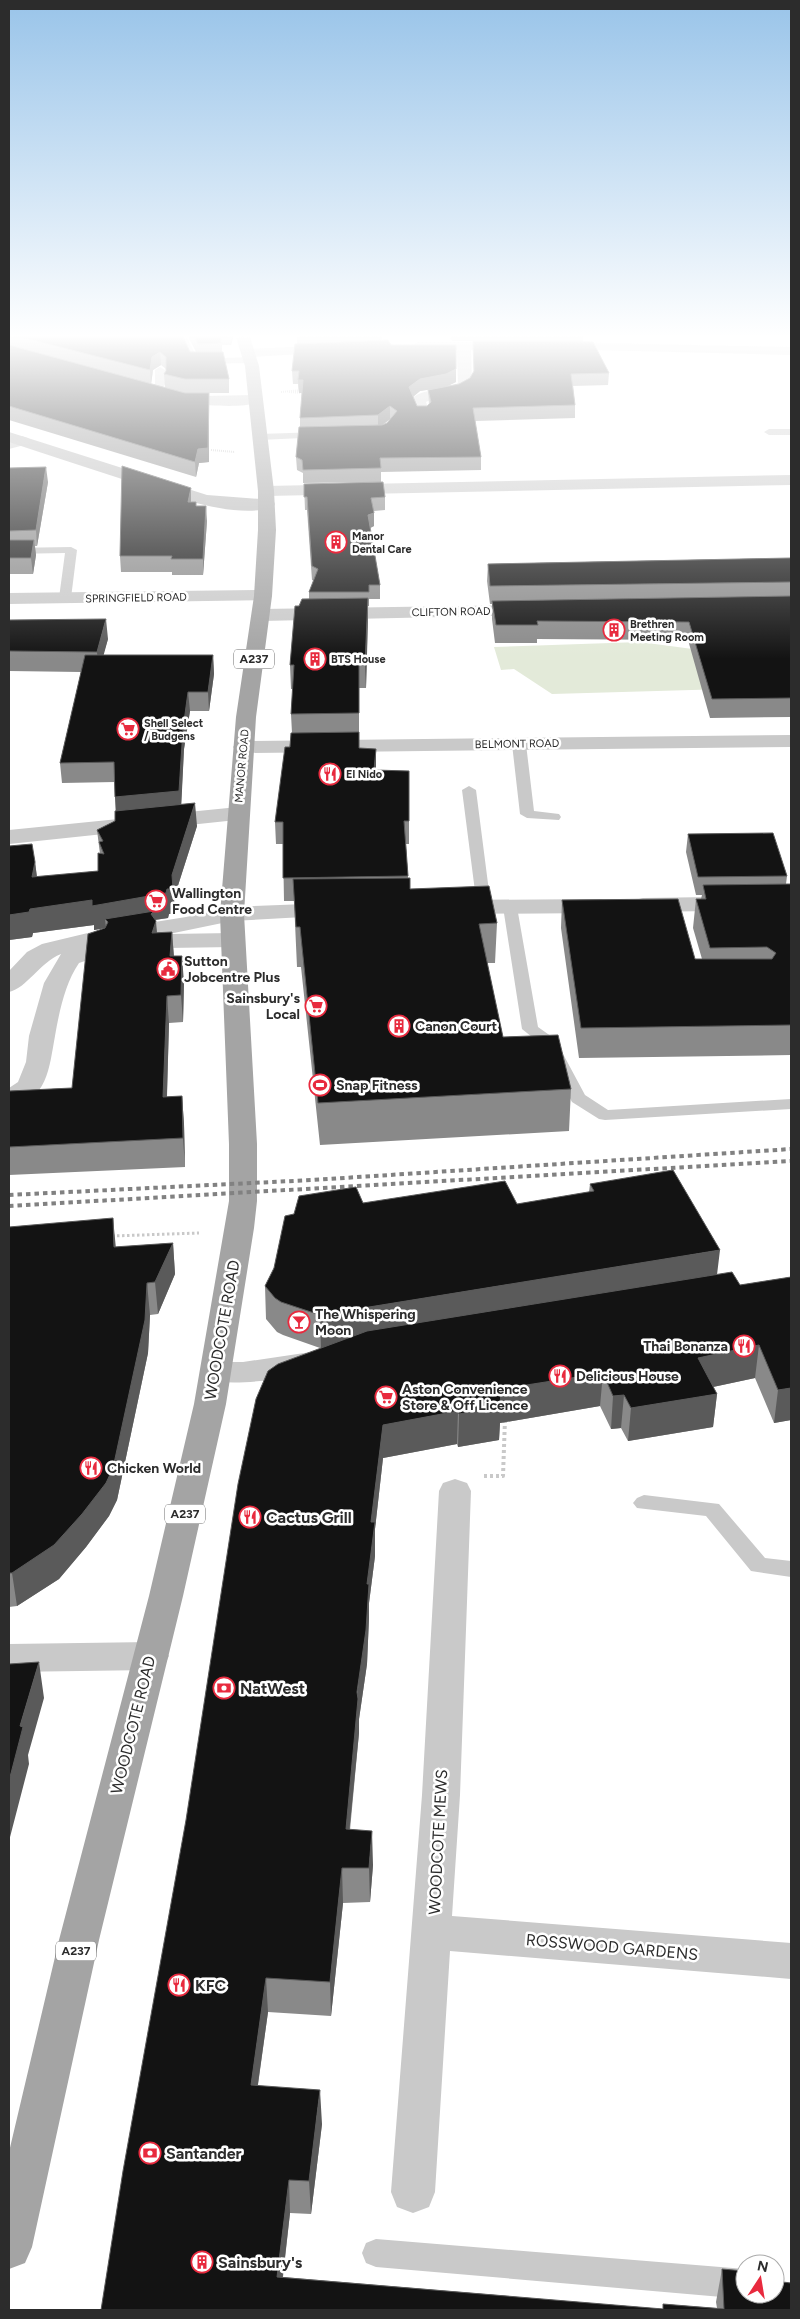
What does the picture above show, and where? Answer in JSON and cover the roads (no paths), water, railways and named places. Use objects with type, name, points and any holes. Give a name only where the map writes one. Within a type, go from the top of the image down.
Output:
[{"type":"main road","name":"MANOR ROAD","points":[[243,1201],[243,1144],[233,927],[243,747],[262,605],[266,497],[260,442]]},
{"type":"main road","name":"WOODCOTE ROAD","points":[[9,2247],[79,1940],[169,1586],[215,1372],[243,1201]]},
{"type":"street","points":[[17,442],[205,500],[235,504],[266,497],[791,480]]},
{"type":"street","name":"SPRINGFIELD ROAD","points":[[9,599],[65,598],[262,605]]},
{"type":"street","name":"CLIFTON ROAD","points":[[262,605],[546,610]]},
{"type":"street","name":"BELMONT ROAD","points":[[243,747],[791,741]]},
{"type":"street","points":[[9,837],[238,814]]},
{"type":"street","points":[[436,908],[510,907],[680,913],[791,903]]},
{"type":"street","points":[[9,1100],[29,1086],[39,1062],[42,1036],[56,983],[70,958],[86,951],[349,909]]},
{"type":"street","points":[[9,985],[36,957],[51,949],[92,939],[186,924],[233,927]]},
{"type":"street","points":[[215,1372],[243,1372],[338,1358]]},
{"type":"street","name":"WOODCOTE MEWS","points":[[413,2192],[466,1484]]},
{"type":"street","points":[[9,1658],[151,1656]]},
{"type":"street","name":"ROSSWOOD GARDENS","points":[[432,1932],[791,1961]]},
{"type":"lane","points":[[9,551],[71,550],[65,598]]},
{"type":"lane","points":[[519,744],[527,814],[554,817]]},
{"type":"lane","points":[[469,790],[484,907]]},
{"type":"lane","points":[[510,907],[530,1029],[549,1042],[578,1098],[605,1115],[791,1104]]},
{"type":"lane","points":[[644,1503],[712,1510],[759,1566],[791,1569]]},
{"type":"lane","points":[[376,2253],[735,2283]]},
{"type":"railway","points":[[9,1195],[312,1180],[791,1149]]},
{"type":"railway","points":[[9,1206],[791,1161]]},
{"type":"place","name":"Manor Dental Care","points":[[336,542]]},
{"type":"place","name":"Brethren Meeting Room","points":[[614,630]]},
{"type":"place","name":"BTS House","points":[[315,659]]},
{"type":"place","name":"Shell Select / Budgens","points":[[128,729]]},
{"type":"place","name":"El Nido","points":[[330,774]]},
{"type":"place","name":"Wallington Food Centre","points":[[156,901]]},
{"type":"place","name":"Sutton Jobcentre Plus","points":[[168,969]]},
{"type":"place","name":"Sainsbury's Local","points":[[316,1006]]},
{"type":"place","name":"Canon Court","points":[[399,1026]]},
{"type":"place","name":"Snap Fitness","points":[[320,1085]]},
{"type":"place","name":"The Whispering Moon","points":[[299,1322]]},
{"type":"place","name":"Thai Bonanza","points":[[744,1346]]},
{"type":"place","name":"Delicious House","points":[[560,1376]]},
{"type":"place","name":"Aston Convenience Store & Off Licence","points":[[386,1397]]},
{"type":"place","name":"Chicken World","points":[[91,1468]]},
{"type":"place","name":"Cactus Grill","points":[[250,1517]]},
{"type":"place","name":"NatWest","points":[[224,1688]]},
{"type":"place","name":"KFC","points":[[179,1985]]},
{"type":"place","name":"Santander","points":[[150,2153]]},
{"type":"place","name":"Sainsbury's","points":[[202,2262]]}]
